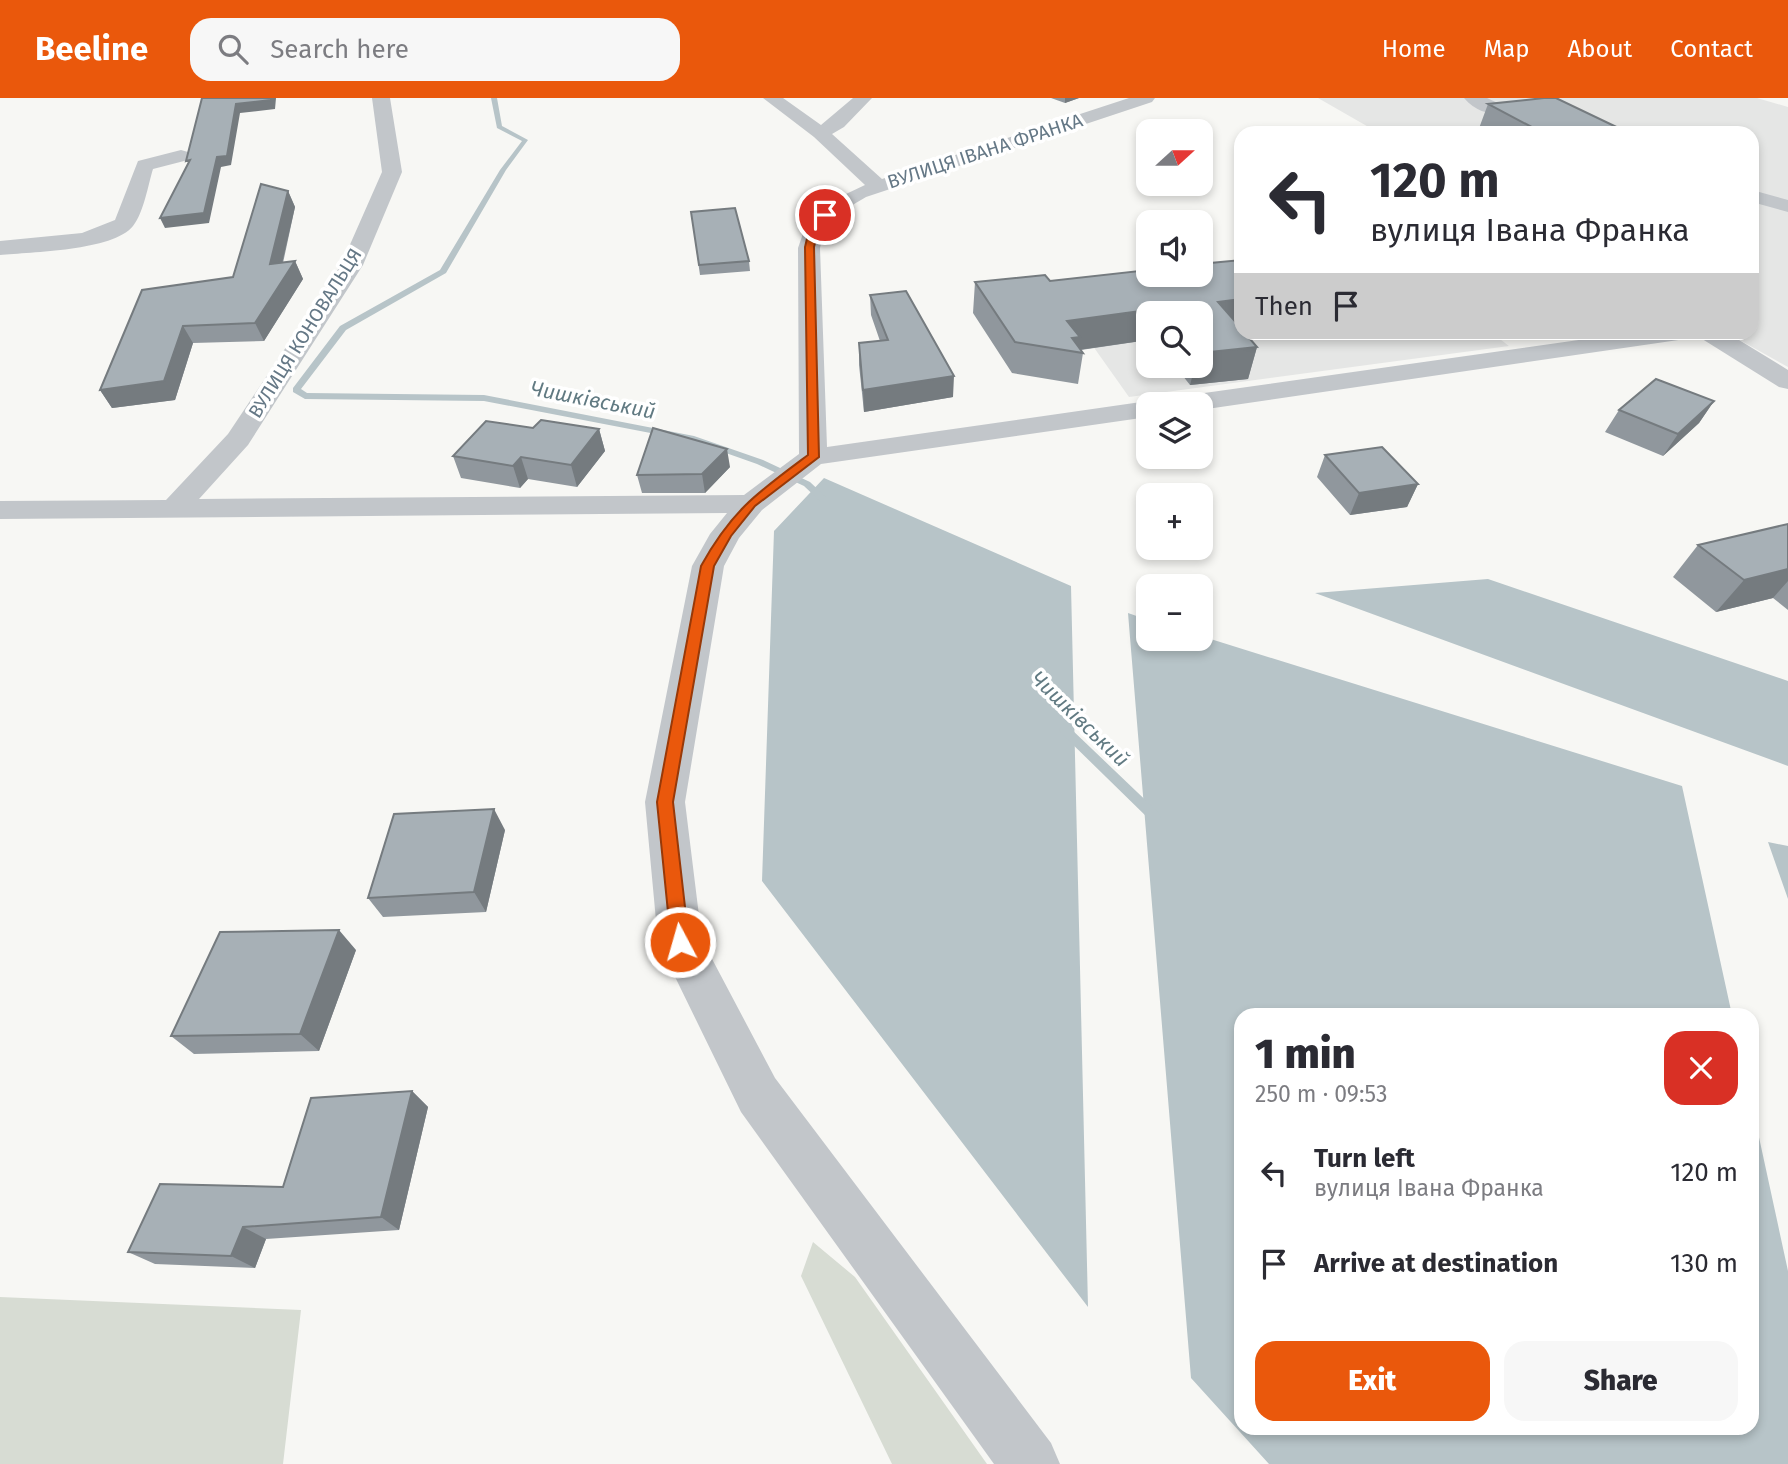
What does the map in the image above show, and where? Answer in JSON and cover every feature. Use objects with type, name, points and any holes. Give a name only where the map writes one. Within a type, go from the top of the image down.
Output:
[{"type":"street","name":"ВУЛИЦЯ КОНОВАЛЬЦЯ","points":[[176,507],[237,439],[352,265],[392,172],[381,98]]},
{"type":"street","points":[[772,98],[820,133],[878,186]]},
{"type":"street","points":[[820,133],[838,123],[863,98]]},
{"type":"street","name":"ВУЛИЦЯ ІВАНА ФРАНКА","points":[[782,480],[814,226],[834,207],[878,186],[1146,98]]},
{"type":"street","points":[[1473,98],[1502,111],[1548,108],[1585,126]]},
{"type":"street","points":[[0,248],[85,237],[117,228],[124,223],[145,165],[181,156]]},
{"type":"street","points":[[1759,198],[1788,206]]},
{"type":"street","points":[[1213,400],[1635,340]]},
{"type":"street","points":[[1722,340],[1788,381]]},
{"type":"street","points":[[0,510],[176,507],[782,480],[1136,411]]},
{"type":"street","points":[[782,480],[725,534],[708,566],[665,802],[680,942],[758,1094],[1030,1464]]},
{"type":"shaded area","points":[[1318,98],[1757,98],[1788,107],[1788,367],[1740,340],[1759,340],[1759,126],[1367,126]]},
{"type":"shaded area","points":[[1234,276],[1234,340],[1501,340],[1509,346],[1166,392],[1136,392],[1136,396],[1129,397],[1056,294],[1136,286],[1213,287],[1213,278]]},
{"type":"shaded area","points":[[824,478],[1071,586],[1088,1307],[762,881],[774,531]]},
{"type":"shaded area","points":[[1488,579],[1788,681],[1788,766],[1315,593]]},
{"type":"shaded area","points":[[1128,613],[1136,616],[1136,651],[1213,651],[1213,640],[1682,786],[1730,1008],[1234,1008],[1234,1425],[1191,1378]]},
{"type":"shaded area","points":[[1768,842],[1788,846],[1788,899]]},
{"type":"shaded area","points":[[1759,1137],[1788,1271],[1788,1464],[1269,1464],[1243,1435],[1759,1435]]},
{"type":"shaded area","points":[[813,1242],[855,1277],[987,1464],[892,1464],[801,1276]]},
{"type":"shaded area","points":[[0,1297],[301,1310],[283,1464],[0,1464]]},
{"type":"building","points":[[202,98],[271,100],[236,104],[227,156],[217,157],[204,213],[160,218],[190,160],[186,161]]},
{"type":"building","points":[[1556,98],[1614,126],[1530,126],[1488,104]]},
{"type":"building","points":[[261,184],[288,191],[270,264],[295,261],[255,323],[183,326],[164,381],[100,390],[142,290],[233,277]]},
{"type":"building","points":[[735,208],[749,261],[699,265],[691,212]]},
{"type":"building","points":[[1234,261],[1234,300],[1218,302],[1234,320],[1234,340],[1251,340],[1257,347],[1213,352],[1213,301],[1136,301],[1136,312],[1067,321],[1080,337],[1072,338],[1083,353],[1015,342],[975,282],[1045,275],[1050,281],[1136,271],[1136,287],[1213,287],[1213,263]]},
{"type":"building","points":[[906,291],[954,376],[863,390],[859,343],[888,340],[870,295]]},
{"type":"building","points":[[1656,379],[1714,401],[1678,434],[1619,410]]},
{"type":"building","points":[[541,420],[599,429],[571,465],[521,457],[513,466],[453,456],[486,421],[533,428]]},
{"type":"building","points":[[653,428],[727,449],[702,474],[637,475]]},
{"type":"building","points":[[1382,447],[1418,484],[1359,493],[1325,455]]},
{"type":"building","points":[[1788,524],[1788,569],[1744,580],[1698,545]]},
{"type":"building","points":[[494,809],[474,892],[368,898],[394,814]]},
{"type":"building","points":[[339,930],[300,1034],[171,1036],[220,932]]},
{"type":"building","points":[[412,1091],[381,1217],[243,1227],[231,1256],[128,1252],[160,1184],[283,1187],[311,1098]]},
{"type":"waterway","name":"Чишківський","points":[[494,98],[499,127],[525,140],[503,170],[443,271],[343,328],[296,390],[305,396],[484,398],[694,439],[760,462],[807,484],[824,500]]},
{"type":"waterway","name":"Чишківський","points":[[1065,730],[1155,817]]},
{"type":"route","points":[[680,942],[665,802],[708,566],[725,534],[751,504],[763,492],[813,457],[809,247],[814,226],[825,215]]}]
